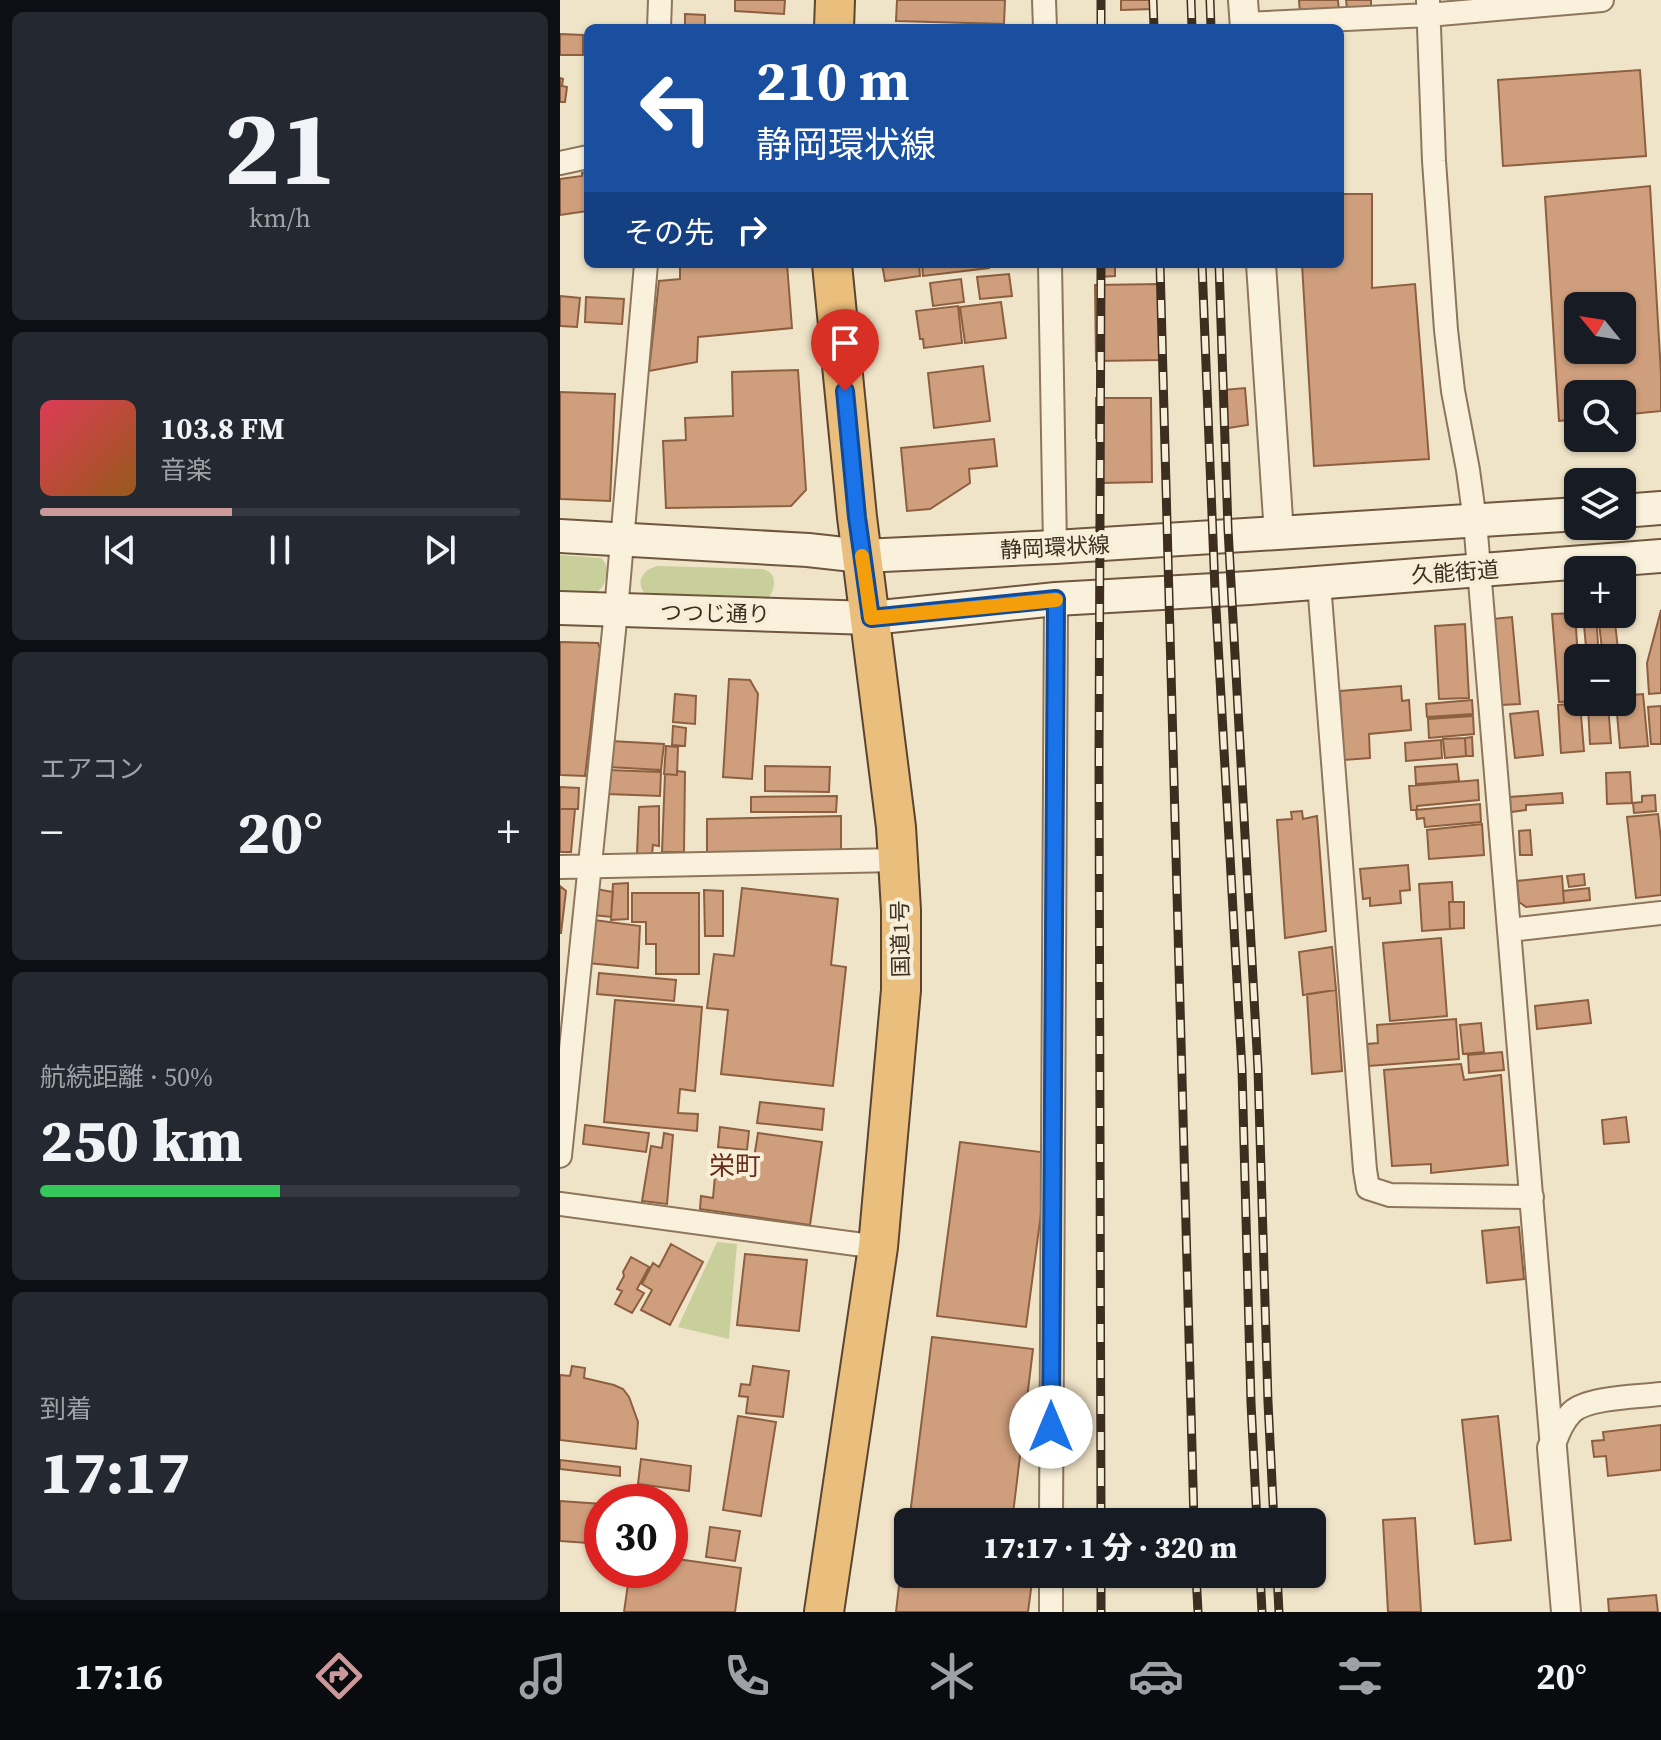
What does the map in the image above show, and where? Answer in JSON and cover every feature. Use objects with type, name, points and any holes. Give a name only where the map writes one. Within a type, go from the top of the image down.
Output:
[{"type":"highway","points":[[834,24],[835,0]]},
{"type":"highway","name":"国道1号","points":[[824,1612],[878,1247],[901,990],[901,910],[896,827],[862,556],[832,268]]},
{"type":"main road","points":[[1636,510],[1661,508]]},
{"type":"main road","points":[[1264,535],[1564,515]]},
{"type":"main road","name":"静岡環状線","points":[[862,556],[1264,535]]},
{"type":"main road","points":[[560,536],[808,550],[862,556]]},
{"type":"main road","name":"久能街道","points":[[1056,599],[1250,588],[1661,556]]},
{"type":"main road","points":[[871,618],[1056,599]]},
{"type":"main road","name":"つつじ通り","points":[[560,608],[871,618]]},
{"type":"street","points":[[659,24],[660,0]]},
{"type":"street","points":[[1044,0],[1045,24]]},
{"type":"street","points":[[1245,17],[1602,0]]},
{"type":"street","points":[[1428,8],[1434,161],[1446,330],[1475,521],[1566,1612]]},
{"type":"street","points":[[560,163],[584,158]]},
{"type":"street","points":[[560,1156],[616,611],[646,268]]},
{"type":"street","points":[[1050,268],[1055,547]]},
{"type":"street","points":[[1261,268],[1264,535]]},
{"type":"street","points":[[1319,583],[1368,1188],[1390,1195],[1532,1197]]},
{"type":"street","points":[[1051,1508],[1056,599]]},
{"type":"street","points":[[560,867],[898,860]]},
{"type":"street","points":[[1509,930],[1661,913]]},
{"type":"street","points":[[560,1204],[878,1247]]},
{"type":"street","points":[[1552,1448],[1562,1424],[1574,1409],[1592,1402],[1661,1394]]},
{"type":"street","points":[[1051,1588],[1051,1612]]},
{"type":"green space","points":[[560,555],[601,558],[607,572],[604,585],[594,593],[560,593]]},
{"type":"green space","points":[[658,566],[762,569],[771,573],[774,585],[768,599],[647,596],[641,587],[642,578],[648,570]]},
{"type":"green space","points":[[717,1242],[737,1244],[729,1339],[678,1327]]},
{"type":"building","points":[[735,0],[785,0],[784,14],[735,11]]},
{"type":"building","points":[[897,0],[1005,0],[1004,24],[896,21]]},
{"type":"building","points":[[1121,0],[1154,0],[1154,9],[1121,10]]},
{"type":"building","points":[[1299,0],[1338,0],[1339,12],[1300,14]]},
{"type":"building","points":[[1346,0],[1371,0],[1371,7],[1347,8]]},
{"type":"building","points":[[685,14],[705,15],[705,24],[685,24]]},
{"type":"building","points":[[560,34],[583,35],[583,55],[560,55]]},
{"type":"building","points":[[1640,70],[1646,156],[1503,166],[1498,80]]},
{"type":"building","points":[[560,78],[563,79],[562,86],[567,87],[565,102],[560,102]]},
{"type":"building","points":[[582,173],[584,212],[560,215],[560,179],[582,176]]},
{"type":"building","points":[[1650,186],[1661,411],[1636,414],[1636,380],[1564,380],[1564,420],[1559,421],[1545,197]]},
{"type":"building","points":[[1344,194],[1372,194],[1372,288],[1415,284],[1429,459],[1314,466],[1302,268],[1344,268]]},
{"type":"building","points":[[680,268],[787,268],[792,328],[698,337],[697,362],[649,371],[659,281],[680,279]]},
{"type":"building","points":[[883,268],[919,268],[920,276],[885,281]]},
{"type":"building","points":[[922,268],[989,268],[923,276]]},
{"type":"building","points":[[1098,268],[1115,268],[1115,276],[1099,277]]},
{"type":"building","points":[[1009,274],[1012,296],[980,299],[977,277]]},
{"type":"building","points":[[961,279],[964,302],[933,306],[930,283]]},
{"type":"building","points":[[1159,284],[1160,360],[1096,361],[1095,285]]},
{"type":"building","points":[[560,296],[580,298],[577,327],[560,326]]},
{"type":"building","points":[[586,297],[624,299],[622,324],[585,322]]},
{"type":"building","points":[[1001,302],[1006,338],[965,343],[960,307]]},
{"type":"building","points":[[958,306],[962,343],[924,348],[916,311]]},
{"type":"building","points":[[983,366],[990,421],[934,428],[928,373]]},
{"type":"building","points":[[798,370],[806,490],[791,506],[666,508],[663,441],[686,440],[685,418],[733,416],[732,372]]},
{"type":"building","points":[[1245,388],[1248,425],[1228,428],[1224,390]]},
{"type":"building","points":[[560,392],[615,394],[610,501],[560,499]]},
{"type":"building","points":[[1096,398],[1151,398],[1152,482],[1101,483],[1101,438],[1096,438]]},
{"type":"building","points":[[994,439],[997,466],[969,469],[970,483],[930,509],[907,511],[901,448]]},
{"type":"building","points":[[1661,610],[1661,693],[1649,694],[1647,663]]},
{"type":"building","points":[[1564,613],[1564,628],[1576,628],[1577,644],[1564,644],[1564,702],[1559,702],[1552,614]]},
{"type":"building","points":[[1512,617],[1520,704],[1501,705],[1493,619]]},
{"type":"building","points":[[1465,624],[1469,698],[1439,699],[1435,626]]},
{"type":"building","points":[[1584,628],[1597,628],[1598,644],[1586,644]]},
{"type":"building","points":[[1600,628],[1616,628],[1617,644],[1601,644]]},
{"type":"building","points":[[560,642],[598,643],[600,649],[585,776],[560,775]]},
{"type":"building","points":[[729,679],[750,680],[758,694],[752,779],[723,777]]},
{"type":"building","points":[[1401,686],[1402,701],[1409,700],[1411,730],[1369,734],[1370,758],[1344,760],[1340,691]]},
{"type":"building","points":[[675,694],[696,696],[695,724],[673,722]]},
{"type":"building","points":[[1643,694],[1648,746],[1620,748],[1617,716],[1636,716],[1636,695]]},
{"type":"building","points":[[1472,700],[1473,714],[1427,717],[1426,704]]},
{"type":"building","points":[[1564,704],[1564,716],[1581,716],[1584,751],[1561,753],[1558,705]]},
{"type":"building","points":[[1661,706],[1661,744],[1651,744],[1648,707]]},
{"type":"building","points":[[1538,711],[1543,755],[1515,758],[1510,714]]},
{"type":"building","points":[[1473,716],[1474,734],[1429,738],[1428,719]]},
{"type":"building","points":[[1589,716],[1609,716],[1611,743],[1590,744]]},
{"type":"building","points":[[673,726],[686,728],[685,746],[672,745]]},
{"type":"building","points":[[1472,737],[1473,756],[1466,756],[1465,738]]},
{"type":"building","points":[[1465,738],[1466,756],[1445,758],[1443,739]]},
{"type":"building","points":[[1441,740],[1442,758],[1406,761],[1405,743]]},
{"type":"building","points":[[611,741],[664,744],[661,770],[609,767]]},
{"type":"building","points":[[666,746],[678,747],[677,775],[664,774]]},
{"type":"building","points":[[1457,764],[1459,781],[1416,784],[1415,767]]},
{"type":"building","points":[[765,766],[830,767],[829,792],[765,791]]},
{"type":"building","points":[[608,770],[661,772],[660,796],[607,794]]},
{"type":"building","points":[[677,771],[685,772],[684,852],[662,852],[665,774],[677,775]]},
{"type":"building","points":[[1630,772],[1632,803],[1607,804],[1606,773]]},
{"type":"building","points":[[1478,780],[1479,800],[1417,806],[1417,810],[1411,810],[1409,786]]},
{"type":"building","points":[[560,787],[579,788],[578,809],[560,809]]},
{"type":"building","points":[[1562,793],[1563,803],[1526,805],[1526,810],[1511,812],[1510,797]]},
{"type":"building","points":[[1655,795],[1656,811],[1634,813],[1633,803],[1642,802],[1642,796]]},
{"type":"building","points":[[837,796],[836,812],[751,812],[751,797]]},
{"type":"building","points":[[1480,804],[1481,822],[1425,827],[1424,818],[1417,819],[1416,810]]},
{"type":"building","points":[[659,806],[659,846],[653,845],[652,854],[637,854],[639,807]]},
{"type":"building","points":[[560,809],[575,809],[571,852],[560,852]]},
{"type":"building","points":[[1302,811],[1303,819],[1317,816],[1326,931],[1285,938],[1277,820],[1292,819],[1291,812]]},
{"type":"building","points":[[1658,814],[1661,895],[1636,898],[1627,817]]},
{"type":"building","points":[[841,816],[841,852],[707,854],[707,819]]},
{"type":"building","points":[[1482,824],[1484,855],[1429,859],[1427,830]]},
{"type":"building","points":[[1530,830],[1532,855],[1520,855],[1519,831]]},
{"type":"building","points":[[1408,865],[1410,890],[1400,891],[1401,903],[1370,906],[1370,898],[1363,899],[1360,869]]},
{"type":"building","points":[[1584,874],[1585,885],[1569,887],[1567,876]]},
{"type":"building","points":[[1562,876],[1564,903],[1526,907],[1519,902],[1517,881]]},
{"type":"building","points":[[1452,882],[1450,929],[1422,931],[1419,884]]},
{"type":"building","points":[[628,883],[628,919],[611,920],[613,884]]},
{"type":"building","points":[[560,886],[566,891],[561,933],[560,933]]},
{"type":"building","points":[[742,888],[838,899],[831,965],[846,967],[833,1086],[721,1074],[728,1010],[707,1008],[714,954],[734,956]]},
{"type":"building","points":[[1589,888],[1590,900],[1564,903],[1563,891]]},
{"type":"building","points":[[596,889],[613,892],[611,917],[594,915]]},
{"type":"building","points":[[704,890],[723,891],[723,936],[705,936]]},
{"type":"building","points":[[632,893],[699,893],[699,974],[656,974],[656,944],[646,944],[646,922],[632,922]]},
{"type":"building","points":[[1449,902],[1464,902],[1464,928],[1450,929]]},
{"type":"building","points":[[594,920],[640,926],[638,968],[588,963]]},
{"type":"building","points":[[1441,938],[1447,1016],[1390,1021],[1383,943]]},
{"type":"building","points":[[1332,947],[1336,990],[1303,995],[1299,952]]},
{"type":"building","points":[[599,973],[676,980],[674,1001],[597,994]]},
{"type":"building","points":[[1336,990],[1342,1071],[1312,1074],[1307,994]]},
{"type":"building","points":[[615,1000],[702,1007],[695,1091],[680,1089],[678,1113],[698,1114],[697,1131],[604,1122]]},
{"type":"building","points":[[1588,1000],[1591,1023],[1537,1029],[1535,1006]]},
{"type":"building","points":[[1456,1019],[1459,1059],[1369,1066],[1367,1044],[1378,1043],[1377,1025]]},
{"type":"building","points":[[1481,1023],[1484,1052],[1463,1054],[1460,1025]]},
{"type":"building","points":[[1502,1052],[1504,1070],[1469,1073],[1468,1055]]},
{"type":"building","points":[[1461,1064],[1464,1080],[1501,1075],[1508,1165],[1431,1173],[1431,1164],[1392,1166],[1384,1070]]},
{"type":"building","points":[[760,1102],[824,1109],[822,1130],[757,1123]]},
{"type":"building","points":[[1626,1117],[1629,1142],[1604,1144],[1602,1120]]},
{"type":"building","points":[[585,1125],[649,1133],[646,1152],[583,1144]]},
{"type":"building","points":[[720,1127],[749,1131],[747,1150],[718,1147]]},
{"type":"building","points":[[664,1133],[673,1135],[667,1204],[642,1201],[651,1146],[662,1148]]},
{"type":"building","points":[[758,1133],[822,1142],[810,1225],[700,1209],[701,1196],[713,1198],[717,1153],[754,1158]]},
{"type":"building","points":[[960,1142],[1049,1153],[1026,1327],[937,1316]]},
{"type":"building","points":[[1519,1227],[1524,1279],[1487,1283],[1482,1231]]},
{"type":"building","points":[[671,1244],[703,1262],[670,1325],[641,1310],[652,1290],[642,1284],[653,1263],[659,1267]]},
{"type":"building","points":[[745,1254],[807,1260],[799,1331],[737,1325]]},
{"type":"building","points":[[631,1257],[649,1267],[637,1289],[644,1293],[632,1313],[615,1304],[622,1291],[617,1289]]},
{"type":"building","points":[[932,1337],[1033,1349],[1014,1508],[911,1508]]},
{"type":"building","points":[[572,1366],[585,1368],[584,1378],[623,1389],[638,1422],[636,1449],[560,1440],[560,1375],[570,1376]]},
{"type":"building","points":[[753,1366],[789,1371],[783,1417],[746,1413],[748,1397],[739,1396],[741,1384],[750,1385]]},
{"type":"building","points":[[738,1416],[776,1422],[761,1516],[723,1510]]},
{"type":"building","points":[[1498,1416],[1511,1540],[1475,1544],[1462,1420]]},
{"type":"building","points":[[1661,1425],[1661,1470],[1608,1476],[1606,1456],[1594,1457],[1592,1441],[1604,1440],[1603,1432]]},
{"type":"building","points":[[641,1459],[691,1466],[689,1491],[688,1484],[638,1484]]},
{"type":"building","points":[[560,1460],[620,1467],[620,1476],[560,1469]]},
{"type":"building","points":[[560,1501],[584,1503],[584,1543],[560,1541]]},
{"type":"building","points":[[1415,1518],[1421,1612],[1388,1612],[1383,1520]]},
{"type":"building","points":[[710,1527],[740,1531],[735,1561],[706,1557]]},
{"type":"building","points":[[688,1561],[741,1568],[735,1612],[624,1612],[627,1588],[688,1588]]},
{"type":"building","points":[[899,1588],[1031,1588],[1028,1612],[896,1612]]},
{"type":"building","points":[[1656,1595],[1658,1612],[1609,1612],[1608,1599]]},
{"type":"railway","points":[[1101,0],[1101,24]]},
{"type":"railway","points":[[1153,0],[1154,24]]},
{"type":"railway","points":[[1191,0],[1192,24]]},
{"type":"railway","points":[[1210,0],[1211,24]]},
{"type":"railway","points":[[1101,268],[1101,1508]]},
{"type":"railway","points":[[1160,268],[1194,1508]]},
{"type":"railway","points":[[1202,268],[1215,590],[1242,1070],[1256,1508]]},
{"type":"railway","points":[[1219,268],[1228,529],[1258,1069],[1273,1508]]},
{"type":"railway","points":[[1101,1588],[1101,1612]]},
{"type":"railway","points":[[1197,1588],[1198,1612]]},
{"type":"railway","points":[[1261,1588],[1262,1612]]},
{"type":"railway","points":[[1278,1588],[1279,1612]]},
{"type":"slow traffic","points":[[862,556],[871,618],[1056,600]]},
{"type":"district","name":"栄町","points":[[735,1166]]},
{"type":"route","points":[[845,391],[857,517],[871,618],[1056,599],[1051,1427]]}]
